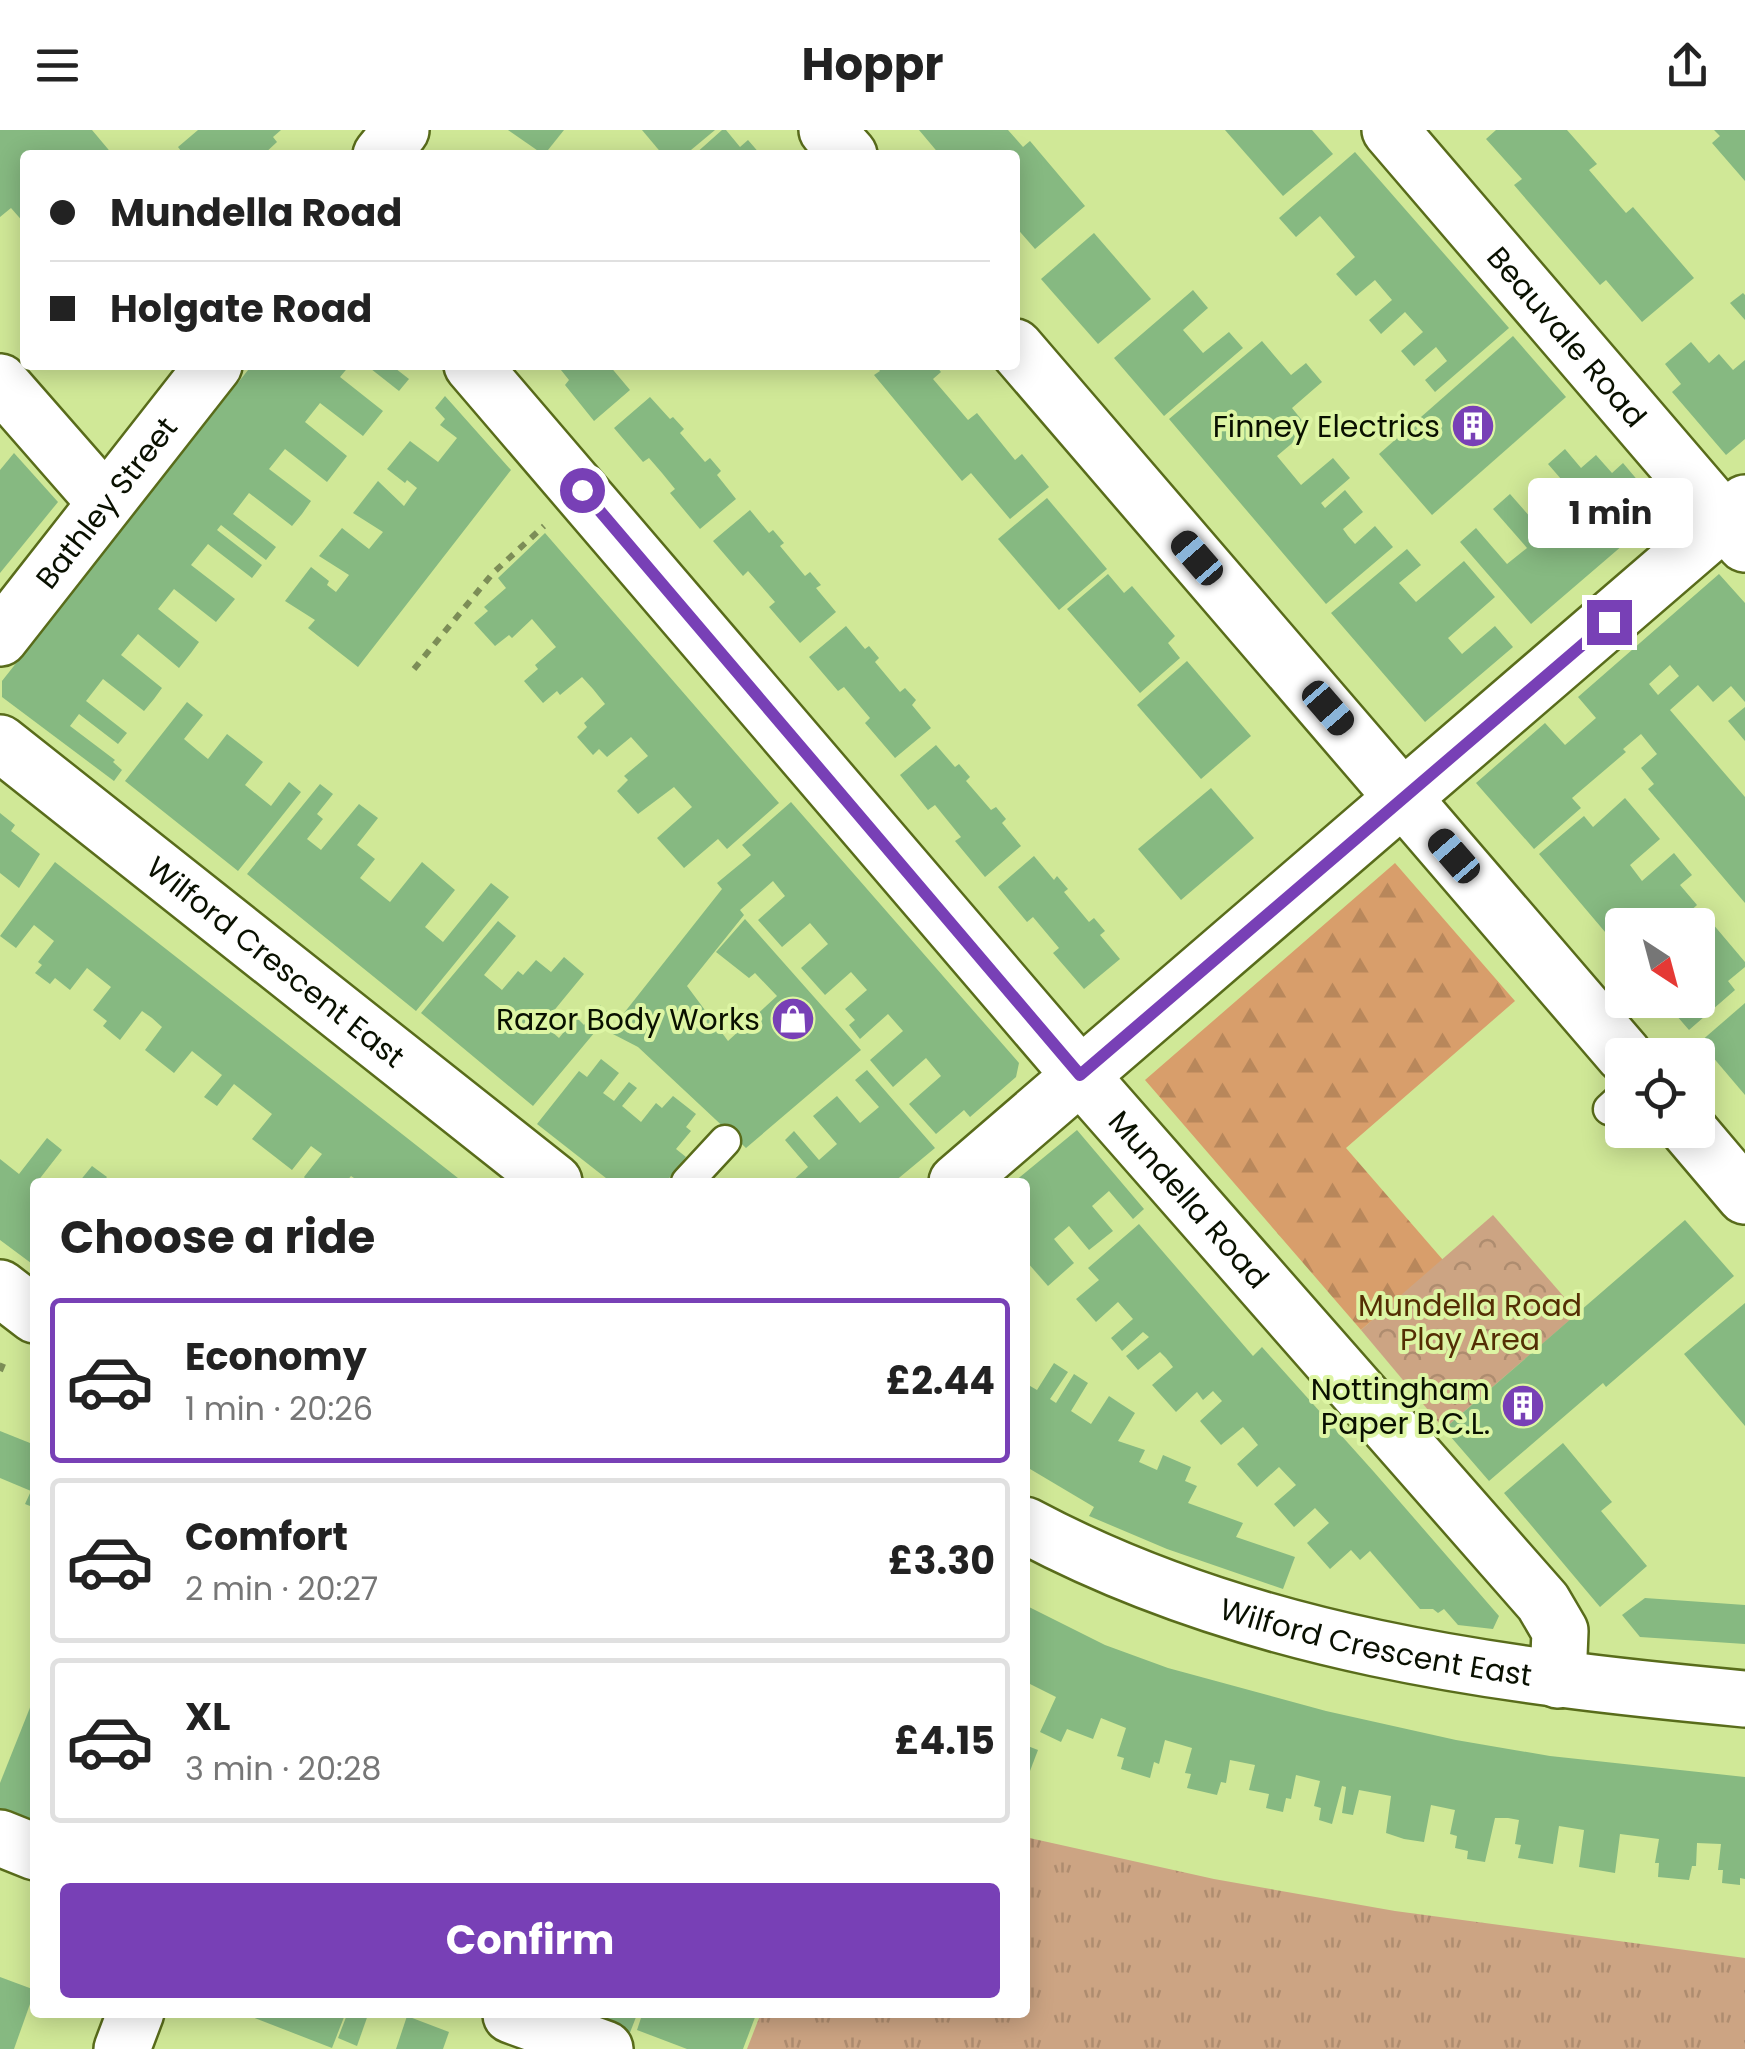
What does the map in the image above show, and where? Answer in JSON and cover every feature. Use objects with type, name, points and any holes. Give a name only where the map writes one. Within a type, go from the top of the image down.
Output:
[{"type":"street","points":[[385,150],[401,130]]},
{"type":"street","points":[[828,130],[845,150]]},
{"type":"street","name":"Beauvale Road","points":[[1390,130],[1738,522]]},
{"type":"street","points":[[1020,353],[1610,1038]]},
{"type":"street","name":"Bathley Street","points":[[0,638],[210,370]]},
{"type":"street","name":"Mundella Road","points":[[476,370],[1080,1075],[1543,1602],[1560,1631],[1558,1680]]},
{"type":"street","points":[[0,382],[105,502]]},
{"type":"street","points":[[963,1178],[1738,522]]},
{"type":"street","name":"Wilford Crescent East","points":[[0,743],[549,1178]]},
{"type":"street","points":[[1704,1148],[1745,1196]]},
{"type":"street","points":[[0,1288],[30,1311]]},
{"type":"street","name":"Wilford Crescent East","points":[[1030,1527],[1163,1589],[1237,1615],[1438,1660],[1558,1680],[1745,1699]]},
{"type":"street","points":[[0,1838],[30,1850]]},
{"type":"street","points":[[122,2049],[134,2018]]},
{"type":"street","points":[[507,2025],[604,2049]]},
{"type":"lane","points":[[691,1178],[725,1141]]},
{"type":"path","points":[[414,669],[493,573],[582,490]]},
{"type":"green space","points":[[1395,863],[1515,1001],[1346,1148],[1443,1260],[1361,1330],[1145,1080]]},
{"type":"green space","name":"Mundella Road Play Area","points":[[1493,1215],[1578,1313],[1444,1429],[1361,1330]]},
{"type":"green space","points":[[1030,1838],[1214,1879],[1395,1911],[1745,1958],[1745,2049],[747,2049],[759,2018],[1030,2018]]},
{"type":"building","points":[[0,130],[92,130],[109,150],[20,150],[20,218],[11,208],[0,217]]},
{"type":"building","points":[[198,130],[281,130],[273,137],[277,142],[268,150],[178,147]]},
{"type":"building","points":[[508,130],[564,130],[548,150],[537,150]]},
{"type":"building","points":[[642,130],[715,130],[691,150],[659,150]]},
{"type":"building","points":[[726,130],[740,147],[748,140],[757,150],[700,150]]},
{"type":"building","points":[[919,130],[1008,130],[1023,147],[1030,141],[1085,206],[1035,249],[1020,232],[1020,150],[936,150]]},
{"type":"building","points":[[1225,130],[1312,130],[1333,154],[1283,196]]},
{"type":"building","points":[[1496,130],[1567,130],[1597,164],[1589,170],[1626,213],[1633,207],[1694,278],[1642,322],[1606,280],[1600,285],[1514,185],[1522,179],[1486,139]]},
{"type":"building","points":[[1714,130],[1745,130],[1745,181],[1712,143],[1720,136]]},
{"type":"building","points":[[1355,152],[1509,328],[1435,392],[1425,380],[1447,361],[1436,347],[1414,366],[1401,351],[1423,332],[1405,312],[1381,334],[1369,320],[1392,300],[1375,280],[1356,296],[1336,274],[1355,257],[1320,216],[1296,237],[1279,218]]},
{"type":"building","points":[[1094,233],[1151,299],[1098,344],[1041,279]]},
{"type":"building","points":[[1193,290],[1208,308],[1183,330],[1203,353],[1229,332],[1243,348],[1164,416],[1114,358]]},
{"type":"building","points":[[1745,295],[1745,320],[1730,303]]},
{"type":"building","name":"Finney Electrics","points":[[1513,336],[1566,397],[1432,515],[1379,454]]},
{"type":"building","points":[[1262,341],[1291,375],[1306,363],[1322,382],[1292,408],[1309,429],[1277,456],[1301,485],[1333,458],[1350,478],[1321,503],[1325,508],[1345,490],[1363,512],[1343,529],[1348,536],[1355,544],[1375,526],[1393,547],[1326,604],[1169,419]]},
{"type":"building","points":[[1691,342],[1709,363],[1719,354],[1733,370],[1745,360],[1745,439],[1726,455],[1672,392],[1681,384],[1665,364]]},
{"type":"building","points":[[248,370],[346,370],[340,377],[383,411],[363,436],[320,403],[305,422],[347,456],[327,482],[285,449],[269,469],[311,501],[302,514],[292,526],[249,493],[233,514],[276,547],[266,560],[221,525],[217,530],[262,565],[252,578],[208,544],[191,565],[235,599],[216,622],[174,589],[158,609],[199,642],[191,653],[179,668],[138,634],[121,655],[162,688],[154,699],[144,711],[103,679],[86,701],[127,733],[118,744],[79,714],[70,726],[115,760],[122,770],[114,781],[2,697],[2,681]]},
{"type":"building","points":[[372,370],[397,370],[409,379],[399,391]]},
{"type":"building","points":[[561,370],[613,370],[630,390],[594,421],[565,385],[569,380]]},
{"type":"building","points":[[939,370],[933,379],[968,420],[977,413],[1015,460],[1022,454],[1049,487],[1010,519],[971,473],[962,481],[874,375],[880,371]]},
{"type":"building","points":[[445,396],[511,470],[358,667],[308,628],[315,620],[285,601],[311,567],[336,592],[349,575],[319,556],[342,528],[369,549],[383,532],[353,513],[378,481],[404,506],[417,488],[387,469],[410,441],[438,462],[457,438],[440,425],[445,419],[435,408]]},
{"type":"building","points":[[650,397],[684,429],[680,433],[705,462],[710,458],[721,471],[717,475],[736,499],[700,529],[670,493],[675,489],[662,473],[649,458],[643,462],[614,428]]},
{"type":"building","points":[[1565,449],[1581,468],[1596,455],[1612,473],[1623,463],[1667,515],[1641,538],[1637,533],[1531,624],[1460,542],[1476,528],[1507,564],[1527,548],[1493,509],[1510,494],[1532,519],[1548,504],[1561,519],[1581,502],[1548,464]]},
{"type":"building","points":[[14,453],[58,502],[0,573],[0,470]]},
{"type":"building","points":[[1047,498],[1107,569],[1059,610],[998,539]]},
{"type":"building","points":[[750,510],[769,533],[773,530],[784,543],[780,546],[805,576],[810,572],[821,585],[816,588],[836,612],[800,643],[769,607],[775,602],[748,571],[743,576],[713,541]]},
{"type":"building","points":[[545,533],[779,803],[727,849],[718,839],[684,868],[657,838],[692,807],[674,787],[638,814],[617,791],[628,780],[624,776],[648,756],[631,737],[607,757],[599,749],[593,755],[577,737],[587,727],[584,723],[605,704],[593,689],[582,677],[543,703],[524,681],[556,647],[532,619],[512,638],[509,635],[495,646],[474,623],[488,611],[484,607],[506,588],[498,578]]},
{"type":"building","points":[[1407,549],[1421,565],[1399,583],[1416,602],[1464,561],[1495,597],[1448,638],[1462,654],[1495,626],[1513,647],[1425,722],[1331,613]]},
{"type":"building","points":[[1108,574],[1124,593],[1132,586],[1175,636],[1168,643],[1180,658],[1140,693],[1067,609]]},
{"type":"building","points":[[1719,574],[1745,603],[1745,702],[1731,686],[1713,702],[1698,685],[1670,710],[1745,797],[1745,903],[1648,789],[1654,784],[1641,768],[1657,754],[1641,734],[1572,798],[1581,808],[1534,849],[1476,783],[1545,723],[1565,745],[1596,718],[1578,697]],"holes":[[[1670,665],[1679,676],[1658,695],[1649,684]]]},
{"type":"building","points":[[846,626],[865,649],[869,646],[879,658],[875,662],[900,692],[905,688],[916,700],[912,705],[931,728],[895,758],[865,723],[870,718],[844,687],[838,691],[809,657]]},
{"type":"building","points":[[1187,661],[1251,736],[1201,779],[1137,705]]},
{"type":"building","points":[[187,702],[203,715],[184,739],[208,759],[227,734],[263,762],[245,785],[271,806],[289,782],[301,792],[238,871],[125,781]]},
{"type":"building","points":[[1745,707],[1745,741],[1728,721]]},
{"type":"building","points":[[936,745],[970,777],[966,781],[991,810],[996,807],[1006,819],[1002,823],[1021,846],[985,877],[955,841],[961,837],[935,805],[928,810],[900,775]]},
{"type":"building","points":[[320,784],[333,794],[317,814],[323,819],[307,839],[321,850],[359,804],[378,818],[357,845],[375,859],[360,878],[390,902],[422,862],[455,890],[425,927],[443,942],[491,883],[509,897],[416,1011],[247,874]]},
{"type":"building","points":[[1211,788],[1254,838],[1181,900],[1138,849]]},
{"type":"building","points":[[1625,798],[1660,839],[1630,865],[1642,881],[1674,853],[1692,875],[1680,885],[1697,905],[1605,908],[1605,932],[1539,854],[1584,816],[1593,827]]},
{"type":"building","points":[[791,802],[1019,1063],[1016,1077],[970,1117],[964,1110],[936,1134],[909,1104],[941,1076],[926,1058],[893,1087],[870,1060],[903,1031],[888,1014],[860,1039],[849,1025],[855,1020],[845,1009],[867,990],[851,972],[825,995],[801,968],[828,944],[810,923],[782,947],[758,920],[785,896],[773,881],[740,910],[744,915],[687,986],[728,1041],[777,996],[755,973],[749,978],[716,952],[745,919],[861,1050],[746,1148],[638,1047],[609,1032],[722,889],[717,883],[751,855],[742,845]]},
{"type":"building","points":[[0,813],[15,825],[11,831],[40,854],[19,888],[0,873]]},
{"type":"building","points":[[1034,856],[1054,880],[1057,876],[1068,889],[1064,892],[1089,922],[1094,918],[1105,931],[1100,935],[1120,959],[1084,989],[1053,953],[1059,948],[1033,917],[1027,922],[998,887]]},
{"type":"building","points":[[55,862],[458,1178],[305,1178],[322,1154],[311,1146],[292,1170],[252,1139],[272,1114],[234,1084],[217,1106],[204,1097],[222,1075],[192,1051],[174,1073],[145,1050],[162,1027],[152,1018],[142,1011],[120,1040],[103,1026],[107,1021],[93,1010],[111,987],[87,968],[70,990],[55,978],[50,984],[35,973],[42,965],[38,962],[54,941],[34,925],[16,948],[0,936]]},
{"type":"building","points":[[498,921],[516,936],[484,975],[502,990],[518,971],[523,975],[536,960],[551,972],[564,957],[584,974],[543,1024],[559,1038],[576,1017],[584,1025],[600,1005],[610,1014],[533,1106],[421,1013]]},
{"type":"building","points":[[1715,927],[1745,962],[1745,967],[1728,981],[1735,990],[1715,1007]]},
{"type":"building","points":[[1745,1003],[1745,1095],[1715,1060],[1715,1038],[1705,1038]]},
{"type":"building","points":[[1679,1018],[1703,1018],[1689,1030]]},
{"type":"building","points":[[601,1059],[619,1073],[603,1093],[614,1101],[629,1082],[637,1088],[622,1106],[641,1122],[656,1103],[662,1108],[673,1096],[696,1114],[686,1127],[691,1131],[676,1149],[686,1157],[669,1178],[606,1178],[537,1124],[579,1071],[587,1077]]},
{"type":"building","points":[[867,1070],[935,1148],[899,1178],[796,1178],[808,1167],[785,1140],[794,1131],[819,1160],[837,1144],[813,1116],[837,1096],[860,1123],[879,1107],[855,1080]]},
{"type":"building","points":[[1077,1130],[1144,1209],[1133,1219],[1109,1191],[1092,1206],[1113,1231],[1089,1250],[1069,1226],[1054,1239],[1074,1263],[1048,1286],[1030,1265],[1030,1178],[1019,1178]]},
{"type":"building","points":[[47,1138],[62,1150],[40,1178],[30,1178],[30,1262],[0,1240],[0,1159],[19,1174]]},
{"type":"building","points":[[92,1166],[107,1177],[106,1178],[82,1178]]},
{"type":"building","points":[[1685,1220],[1734,1276],[1489,1481],[1444,1429]]},
{"type":"building","points":[[1139,1224],[1253,1356],[1262,1347],[1374,1472],[1499,1616],[1493,1629],[1458,1625],[1444,1609],[1438,1613],[1420,1609],[1370,1551],[1360,1560],[1351,1550],[1330,1569],[1307,1543],[1329,1523],[1315,1508],[1294,1527],[1274,1504],[1296,1485],[1279,1467],[1257,1487],[1237,1464],[1258,1445],[1250,1435],[1243,1427],[1221,1445],[1200,1421],[1222,1401],[1213,1391],[1203,1400],[1197,1392],[1176,1412],[1152,1385],[1173,1367],[1166,1358],[1160,1352],[1138,1370],[1126,1356],[1149,1337],[1143,1332],[1122,1351],[1111,1338],[1133,1319],[1118,1302],[1096,1322],[1076,1299],[1099,1280],[1088,1268]]},
{"type":"building","points":[[1745,1303],[1745,1426],[1684,1354]]},
{"type":"building","points":[[1054,1363],[1068,1372],[1050,1399],[1056,1403],[1074,1374],[1088,1383],[1071,1411],[1091,1424],[1109,1396],[1135,1413],[1118,1441],[1145,1450],[1139,1462],[1157,1470],[1163,1455],[1191,1467],[1185,1481],[1197,1486],[1188,1503],[1243,1523],[1236,1537],[1295,1557],[1283,1589],[1167,1549],[1089,1516],[1094,1507],[1030,1469],[1030,1386],[1037,1390]]},
{"type":"building","points":[[0,1431],[30,1443],[30,1491],[0,1478]]},
{"type":"building","points":[[1563,1443],[1612,1502],[1601,1511],[1647,1566],[1600,1607],[1504,1493]]},
{"type":"building","points":[[1645,1598],[1745,1605],[1745,1644],[1640,1637],[1622,1615]]},
{"type":"building","points":[[1030,1608],[1105,1645],[1168,1668],[1326,1711],[1550,1756],[1745,1777],[1745,1879],[1740,1878],[1740,1885],[1722,1883],[1723,1870],[1718,1870],[1721,1844],[1697,1843],[1696,1866],[1692,1866],[1689,1880],[1658,1877],[1659,1863],[1655,1863],[1659,1839],[1620,1834],[1615,1873],[1579,1867],[1584,1830],[1559,1826],[1553,1864],[1518,1858],[1521,1845],[1515,1844],[1519,1820],[1508,1818],[1495,1818],[1485,1862],[1467,1859],[1468,1851],[1455,1848],[1457,1836],[1450,1834],[1455,1810],[1431,1805],[1424,1842],[1404,1839],[1386,1833],[1391,1796],[1359,1790],[1353,1815],[1342,1813],[1346,1787],[1342,1786],[1332,1824],[1319,1820],[1321,1808],[1314,1806],[1320,1781],[1296,1775],[1291,1799],[1286,1798],[1283,1812],[1266,1808],[1269,1794],[1249,1790],[1255,1765],[1230,1760],[1226,1783],[1221,1782],[1217,1795],[1187,1788],[1191,1774],[1185,1773],[1192,1748],[1165,1740],[1159,1764],[1154,1762],[1150,1778],[1121,1769],[1124,1758],[1117,1756],[1126,1728],[1101,1718],[1093,1739],[1067,1729],[1061,1742],[1040,1732],[1056,1697],[1030,1684]]},
{"type":"building","points":[[30,1708],[30,1823],[0,1811],[0,1783]]},
{"type":"building","points":[[1030,1747],[1038,1750],[1030,1771]]},
{"type":"building","points":[[0,1977],[30,1988],[30,2004],[14,2049],[0,2049]]},
{"type":"building","points":[[254,2018],[344,2018],[332,2048]]},
{"type":"building","points":[[346,2018],[367,2018],[357,2046],[338,2038]]},
{"type":"building","points":[[406,2018],[449,2032],[443,2049],[396,2049]]},
{"type":"building","points":[[562,2018],[636,2018],[624,2048]]},
{"type":"building","points":[[641,2018],[755,2018],[743,2049],[687,2049],[637,2030]]},
{"type":"place","name":"Finney Electrics","points":[[1473,426]]},
{"type":"place","name":"Razor Body Works","points":[[793,1019]]},
{"type":"place","name":"Nottingham Paper B.C.L.","points":[[1523,1406]]},
{"type":"route","points":[[582,490],[1080,1075],[1609,622]]}]
